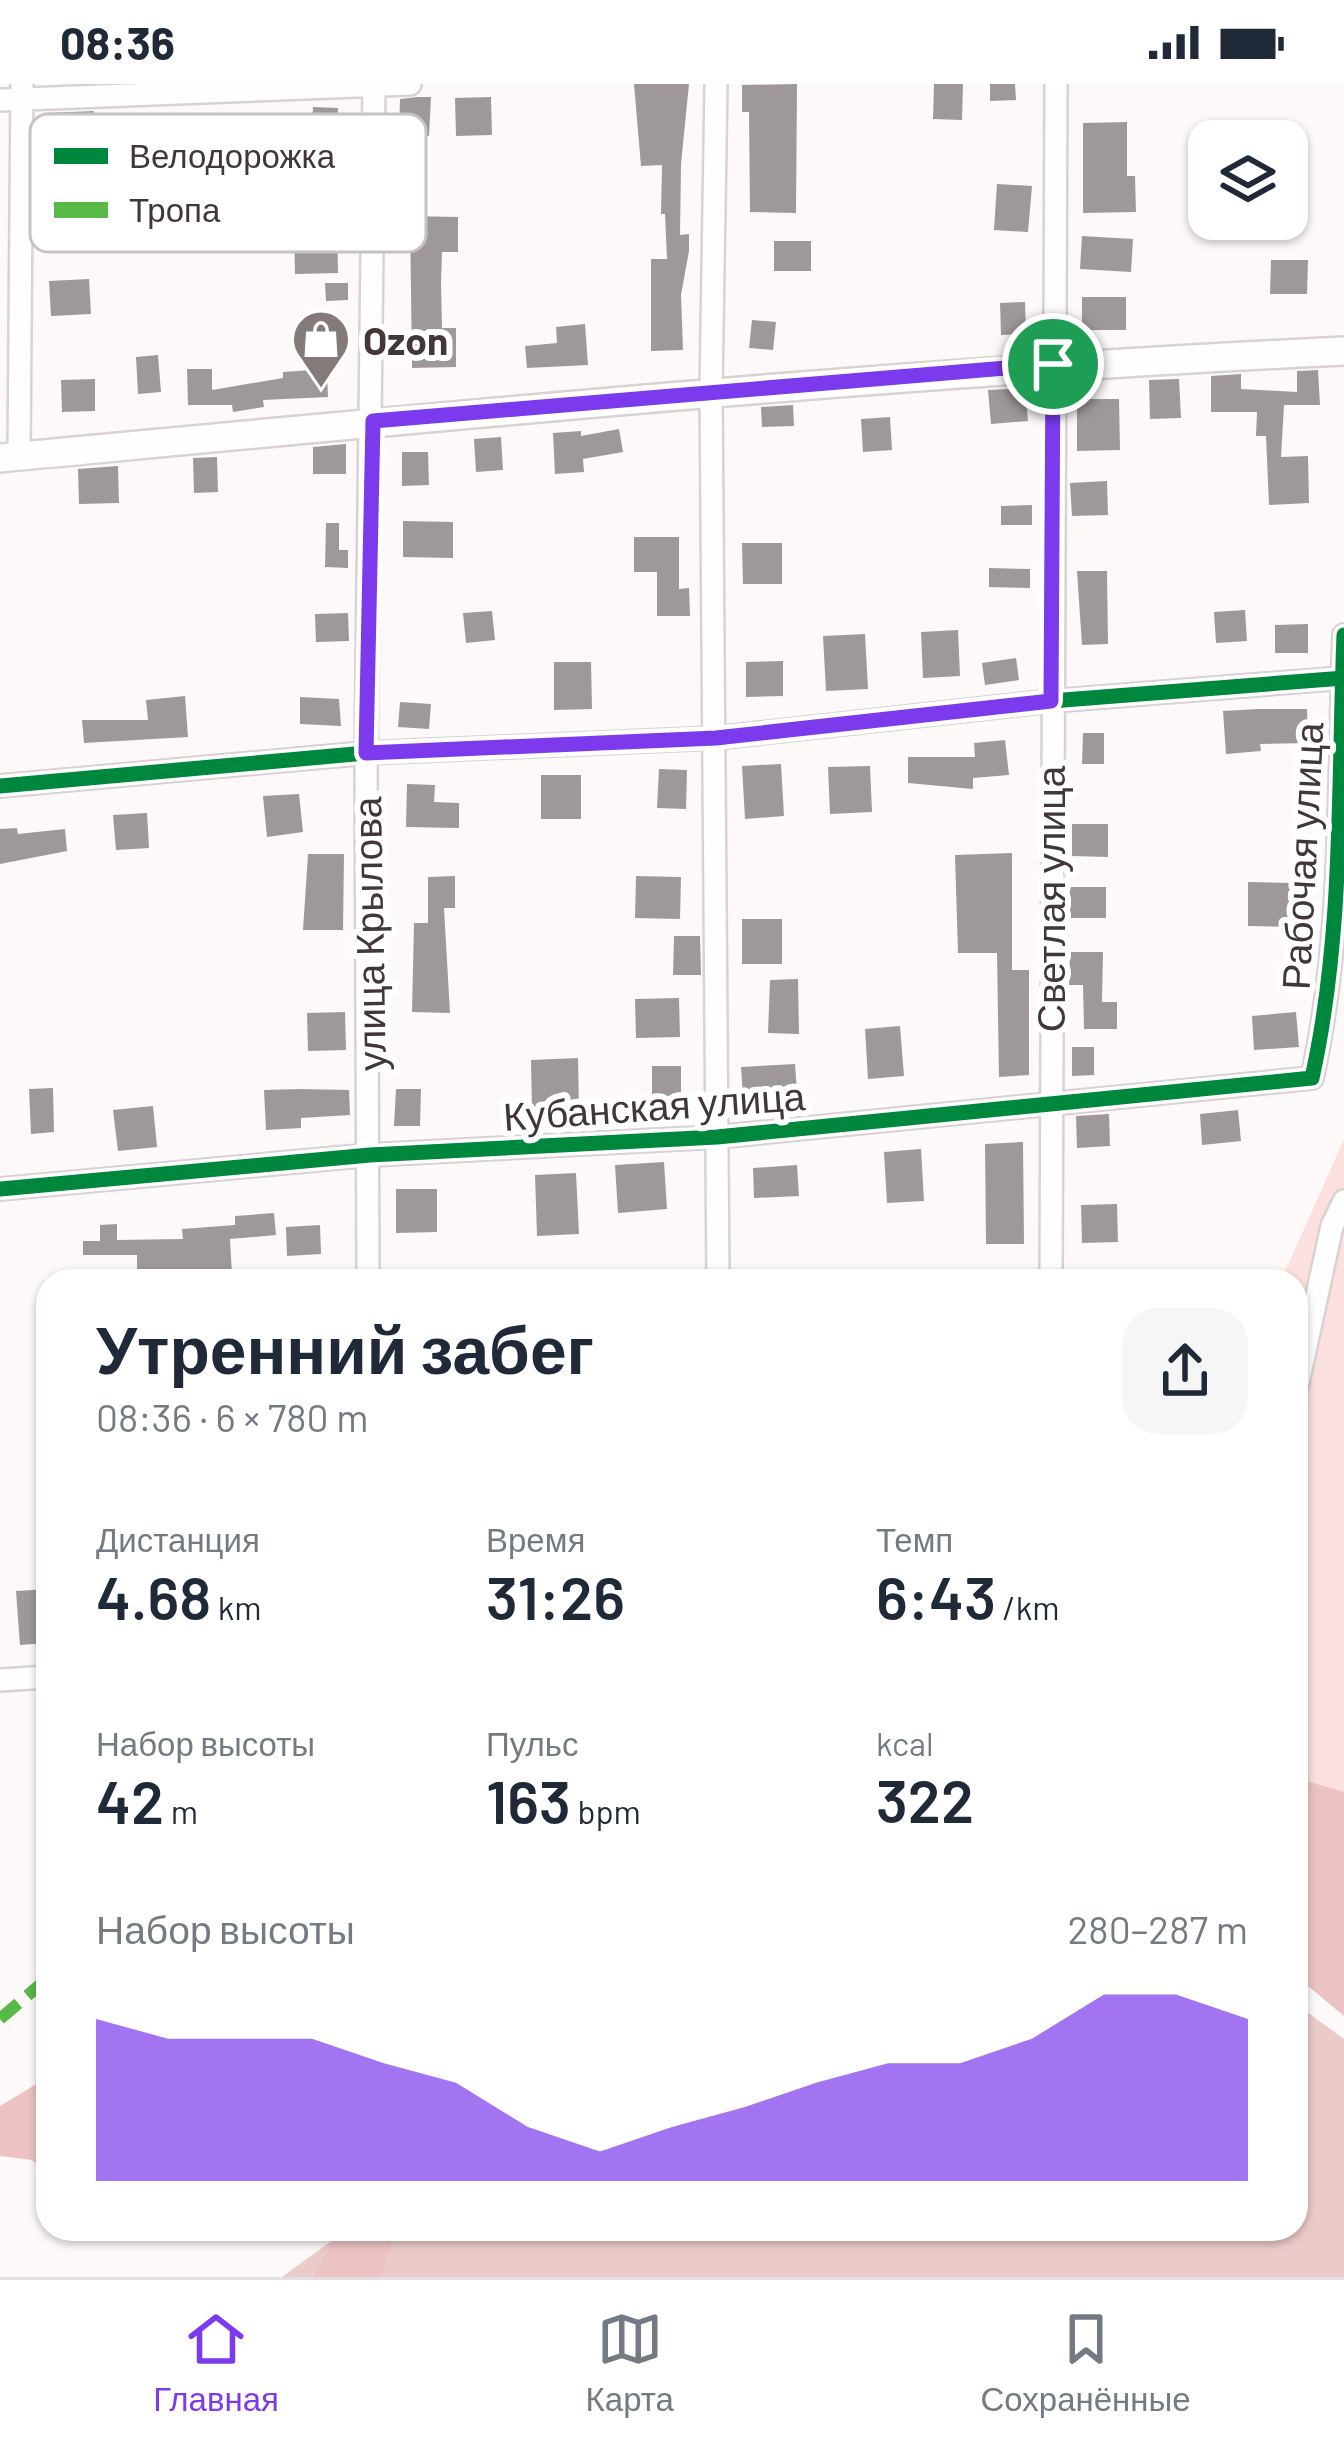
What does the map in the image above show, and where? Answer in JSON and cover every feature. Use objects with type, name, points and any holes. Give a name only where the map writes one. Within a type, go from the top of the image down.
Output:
[{"type":"street","points":[[410,84],[14,95],[9,457],[711,390],[1053,364],[1344,351]]},
{"type":"street","points":[[716,84],[711,390],[718,1269]]},
{"type":"street","name":"Светлая улица","points":[[1051,1269],[1056,84]]},
{"type":"street","name":"улица Крылова","points":[[368,1269],[366,753],[374,252]]},
{"type":"street","name":"Рабочая улица","points":[[1312,1078],[1328,1004],[1333,946],[1344,635]]},
{"type":"street","points":[[0,787],[366,753],[716,738],[1051,701],[1343,678]]},
{"type":"street","name":"Кубанская улица","points":[[0,1189],[370,1155],[717,1137],[1048,1108],[1312,1078]]},
{"type":"street","points":[[1308,1337],[1332,1226],[1344,1201]]},
{"type":"street","points":[[0,1680],[36,1678]]},
{"type":"shaded area","points":[[1344,1139],[1344,1813],[1308,1800],[1308,1269],[1286,1269]]},
{"type":"shaded area","points":[[1308,1782],[1344,1792],[1344,2016],[1308,1986]]},
{"type":"shaded area","points":[[1308,2013],[1344,2039],[1344,2277],[282,2277],[332,2241],[1308,2241]]},
{"type":"shaded area","points":[[36,2084],[36,2163],[0,2156],[0,2106]]},
{"type":"shaded area","points":[[333,2241],[392,2241],[380,2277],[314,2277]]},
{"type":"building","points":[[634,84],[689,84],[681,164],[680,235],[689,234],[681,295],[683,350],[651,351],[651,259],[667,259],[665,214],[661,214],[662,165],[641,166]]},
{"type":"building","points":[[797,84],[796,213],[750,212],[749,112],[742,112],[742,85]]},
{"type":"building","points":[[934,84],[963,84],[962,120],[933,119]]},
{"type":"building","points":[[990,84],[1015,84],[1016,100],[990,101]]},
{"type":"building","points":[[431,97],[429,136],[426,114],[400,114],[400,99]]},
{"type":"building","points":[[491,97],[492,135],[456,136],[455,98]]},
{"type":"building","points":[[313,107],[338,108],[338,114],[313,114]]},
{"type":"building","points":[[94,111],[94,114],[45,113]]},
{"type":"building","points":[[1127,122],[1127,176],[1135,176],[1136,212],[1083,213],[1083,123]]},
{"type":"building","points":[[997,184],[1032,186],[1028,232],[994,230]]},
{"type":"building","points":[[426,216],[458,217],[458,252],[442,252],[441,283],[442,328],[456,328],[456,367],[412,368],[410,252],[426,252]]},
{"type":"building","points":[[1082,236],[1133,239],[1131,272],[1080,269]]},
{"type":"building","points":[[774,241],[811,241],[811,271],[774,271]]},
{"type":"building","points":[[295,252],[338,252],[338,273],[295,274]]},
{"type":"building","points":[[1271,260],[1308,260],[1307,294],[1270,294]]},
{"type":"building","points":[[89,279],[91,314],[51,316],[49,281]]},
{"type":"building","points":[[325,283],[348,283],[348,300],[326,301]]},
{"type":"building","points":[[1082,297],[1126,297],[1126,330],[1082,330]]},
{"type":"building","points":[[1025,302],[1026,334],[1001,335],[1000,303]]},
{"type":"building","points":[[752,320],[776,322],[773,350],[749,348]]},
{"type":"building","points":[[585,324],[588,365],[527,368],[525,346],[557,343],[556,327]]},
{"type":"building","points":[[158,355],[161,392],[138,394],[136,357]]},
{"type":"building","points":[[187,369],[212,369],[212,390],[283,378],[283,372],[327,369],[328,397],[263,400],[264,407],[233,412],[232,405],[188,405]]},
{"type":"building","points":[[1318,370],[1320,405],[1284,405],[1281,457],[1308,456],[1309,503],[1269,505],[1266,436],[1256,436],[1257,412],[1211,412],[1211,376],[1241,374],[1241,389],[1297,392],[1297,371]]},
{"type":"building","points":[[95,379],[95,411],[62,412],[61,380]]},
{"type":"building","points":[[1179,379],[1181,418],[1150,419],[1149,380]]},
{"type":"building","points":[[1025,388],[1028,421],[991,424],[988,390]]},
{"type":"building","points":[[1077,399],[1119,399],[1120,450],[1077,451]]},
{"type":"building","points":[[793,405],[794,426],[762,427],[761,407]]},
{"type":"building","points":[[890,417],[892,450],[863,452],[861,419]]},
{"type":"building","points":[[619,429],[623,452],[583,459],[584,472],[555,474],[553,433],[581,431],[581,436]]},
{"type":"building","points":[[501,437],[503,470],[476,472],[474,439]]},
{"type":"building","points":[[346,444],[346,474],[313,474],[313,447]]},
{"type":"building","points":[[402,452],[428,452],[429,485],[402,486]]},
{"type":"building","points":[[217,457],[218,492],[194,493],[193,458]]},
{"type":"building","points":[[118,466],[119,503],[79,504],[78,469]]},
{"type":"building","points":[[1107,481],[1108,515],[1072,516],[1070,483]]},
{"type":"building","points":[[1032,505],[1032,525],[1001,525],[1001,506]]},
{"type":"building","points":[[403,521],[453,522],[453,558],[403,557]]},
{"type":"building","points":[[326,523],[339,523],[339,550],[348,550],[348,568],[325,567]]},
{"type":"building","points":[[634,537],[679,537],[679,589],[689,588],[690,616],[657,616],[657,572],[634,572]]},
{"type":"building","points":[[742,543],[782,543],[782,584],[743,584]]},
{"type":"building","points":[[989,568],[1030,569],[1030,588],[989,587]]},
{"type":"building","points":[[1077,571],[1107,571],[1108,644],[1082,645]]},
{"type":"building","points":[[1245,610],[1247,641],[1216,643],[1214,612]]},
{"type":"building","points":[[492,611],[495,640],[466,643],[463,613]]},
{"type":"building","points":[[348,613],[349,641],[316,642],[315,614]]},
{"type":"building","points":[[1308,624],[1308,653],[1275,653],[1275,625]]},
{"type":"building","points":[[958,630],[960,676],[923,678],[921,632]]},
{"type":"building","points":[[865,634],[868,689],[826,691],[823,636]]},
{"type":"building","points":[[1016,658],[1019,680],[985,685],[982,663]]},
{"type":"building","points":[[783,661],[783,696],[746,697],[746,662]]},
{"type":"building","points":[[554,662],[591,662],[592,709],[554,710]]},
{"type":"building","points":[[185,696],[188,737],[84,743],[82,720],[148,720],[146,700]]},
{"type":"building","points":[[300,697],[339,699],[341,726],[300,724]]},
{"type":"building","points":[[400,702],[431,704],[429,729],[398,727]]},
{"type":"building","points":[[1307,709],[1308,743],[1260,744],[1261,751],[1226,754],[1223,711]]},
{"type":"building","points":[[1083,733],[1104,733],[1104,764],[1082,764]]},
{"type":"building","points":[[1005,740],[1009,775],[973,778],[973,789],[908,783],[908,757],[975,757],[974,743]]},
{"type":"building","points":[[781,764],[784,816],[745,819],[742,766]]},
{"type":"building","points":[[870,766],[872,812],[830,814],[828,767]]},
{"type":"building","points":[[659,769],[687,770],[686,809],[657,808]]},
{"type":"building","points":[[541,775],[581,775],[581,819],[541,819]]},
{"type":"building","points":[[407,784],[435,785],[434,802],[459,803],[459,828],[406,827]]},
{"type":"building","points":[[299,794],[303,832],[267,837],[263,796]]},
{"type":"building","points":[[147,813],[149,848],[116,850],[113,815]]},
{"type":"building","points":[[1072,824],[1108,824],[1108,857],[1072,856]]},
{"type":"building","points":[[17,828],[18,834],[65,829],[67,851],[0,864],[0,829]]},
{"type":"building","points":[[1012,853],[1012,970],[1029,970],[1029,1075],[999,1077],[997,953],[958,953],[955,855]]},
{"type":"building","points":[[308,854],[344,854],[343,930],[303,930]]},
{"type":"building","points":[[455,876],[455,908],[444,908],[450,1013],[412,1012],[414,923],[428,923],[428,877]]},
{"type":"building","points":[[636,876],[681,877],[680,919],[635,918]]},
{"type":"building","points":[[1248,882],[1292,883],[1292,927],[1248,926]]},
{"type":"building","points":[[1070,887],[1106,887],[1106,918],[1069,918]]},
{"type":"building","points":[[742,919],[782,919],[782,964],[742,964]]},
{"type":"building","points":[[674,936],[700,936],[701,975],[673,975]]},
{"type":"building","points":[[1070,952],[1103,952],[1102,1002],[1117,1002],[1117,1029],[1084,1029],[1083,985],[1069,985]]},
{"type":"building","points":[[798,979],[799,1034],[768,1033],[770,980]]},
{"type":"building","points":[[679,998],[680,1037],[636,1038],[635,999]]},
{"type":"building","points":[[345,1012],[346,1050],[308,1051],[307,1013]]},
{"type":"building","points":[[1296,1012],[1299,1047],[1254,1050],[1252,1016]]},
{"type":"building","points":[[900,1026],[904,1076],[868,1079],[865,1029]]},
{"type":"building","points":[[1072,1047],[1094,1047],[1094,1075],[1072,1076]]},
{"type":"building","points":[[578,1058],[579,1109],[532,1110],[531,1060]]},
{"type":"building","points":[[795,1064],[797,1092],[743,1096],[741,1067]]},
{"type":"building","points":[[652,1066],[681,1066],[681,1096],[652,1096]]},
{"type":"building","points":[[53,1088],[54,1132],[31,1134],[29,1089]]},
{"type":"building","points":[[396,1089],[421,1089],[420,1126],[394,1126]]},
{"type":"building","points":[[264,1090],[349,1090],[350,1115],[301,1118],[301,1128],[266,1130]]},
{"type":"building","points":[[153,1106],[157,1147],[118,1151],[113,1110]]},
{"type":"building","points":[[1238,1110],[1241,1141],[1202,1145],[1200,1114]]},
{"type":"building","points":[[1109,1114],[1110,1146],[1077,1148],[1076,1116]]},
{"type":"building","points":[[1023,1142],[1024,1244],[986,1244],[985,1144]]},
{"type":"building","points":[[921,1149],[924,1201],[887,1203],[884,1152]]},
{"type":"building","points":[[664,1162],[667,1209],[618,1213],[615,1165]]},
{"type":"building","points":[[797,1165],[799,1196],[754,1198],[753,1168]]},
{"type":"building","points":[[576,1173],[579,1234],[537,1236],[535,1175]]},
{"type":"building","points":[[396,1189],[437,1189],[437,1232],[396,1233]]},
{"type":"building","points":[[1117,1204],[1118,1242],[1082,1243],[1081,1205]]},
{"type":"building","points":[[274,1213],[276,1235],[230,1239],[232,1269],[137,1269],[137,1255],[83,1255],[83,1241],[100,1241],[100,1225],[117,1224],[117,1240],[183,1239],[182,1229],[235,1225],[235,1216]]},
{"type":"building","points":[[320,1225],[321,1254],[287,1256],[286,1227]]},
{"type":"building","points":[[36,1590],[36,1644],[20,1645],[16,1591]]},
{"type":"marked path","points":[[0,2019],[36,1988]]},
{"type":"cycle path","points":[[0,1189],[370,1155],[717,1137],[1312,1078],[1335,914],[1344,635]]},
{"type":"cycle path","points":[[0,786],[366,753],[716,738],[1051,701],[1344,678]]},
{"type":"place","name":"Ozon","points":[[321,390]]},
{"type":"route","points":[[1053,364],[1051,701],[716,738],[366,753],[373,421],[1053,364]]}]
